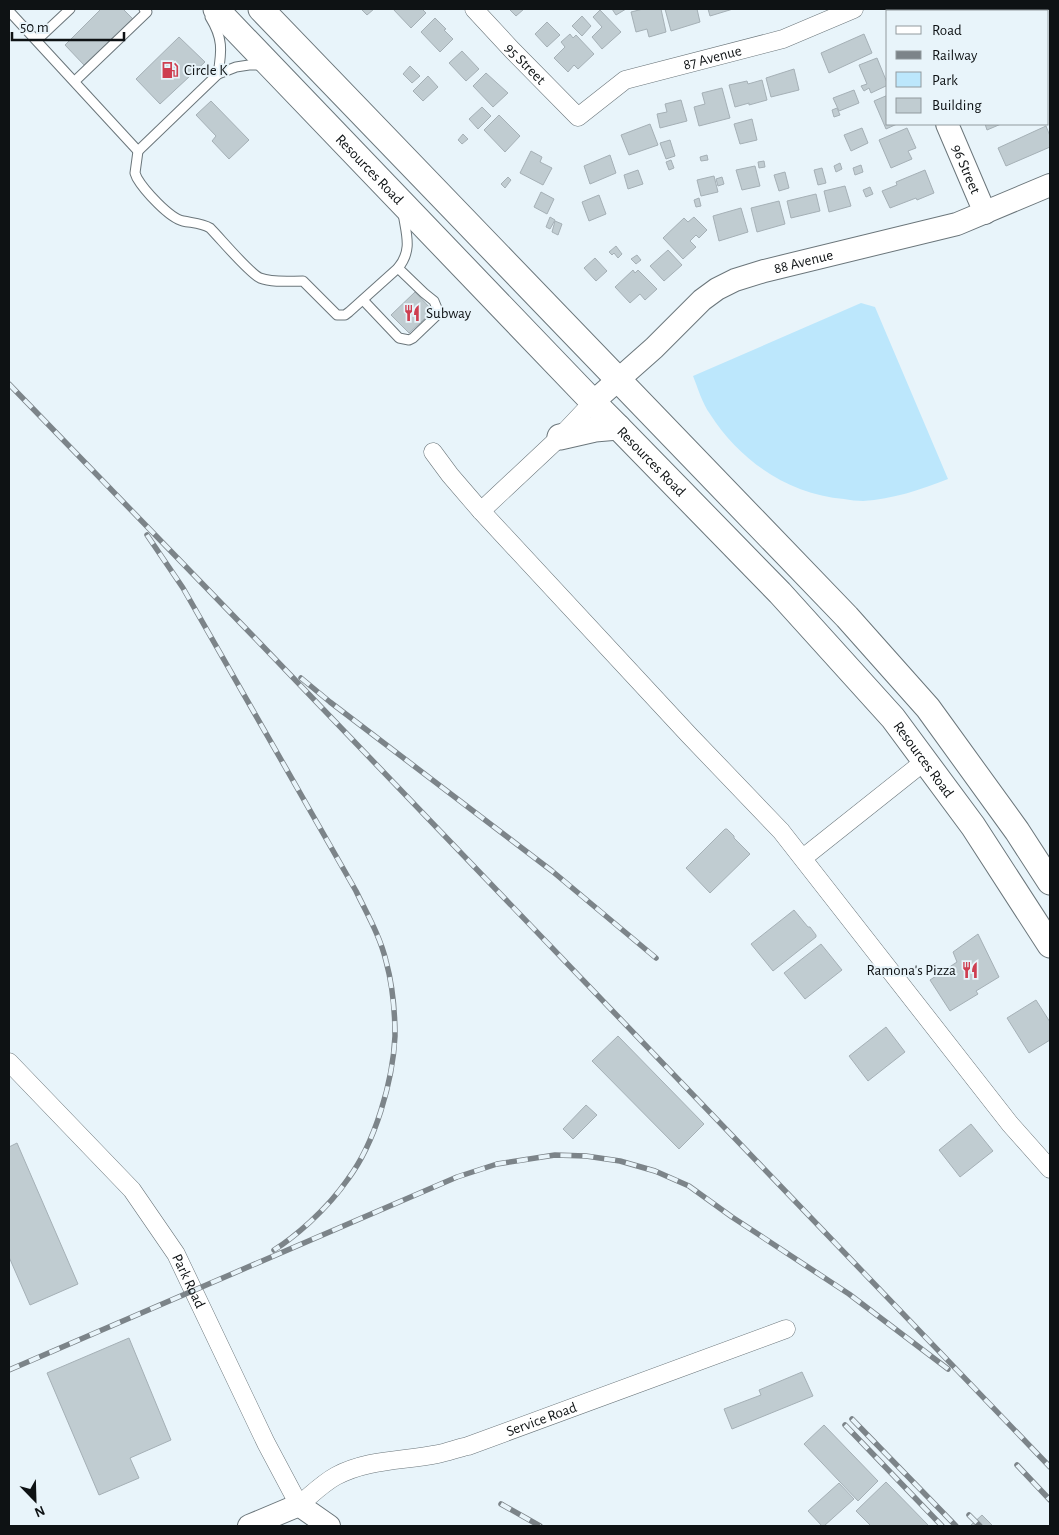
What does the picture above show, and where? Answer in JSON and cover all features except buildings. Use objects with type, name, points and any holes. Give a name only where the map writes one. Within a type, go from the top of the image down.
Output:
[{"type":"main road","name":"Resources Road","points":[[216,9],[592,402],[780,593],[893,718],[973,826],[1050,945]]},
{"type":"main road","points":[[261,9],[847,617],[928,708],[1017,831],[1050,882]]},
{"type":"main road","points":[[560,437],[594,429],[618,427]]},
{"type":"street","name":"95 Street","points":[[474,9],[578,117]]},
{"type":"street","name":"87 Avenue","points":[[578,117],[625,80],[783,39],[854,9]]},
{"type":"street","name":"96 Street","points":[[947,125],[985,213]]},
{"type":"street","name":"88 Avenue","points":[[592,402],[654,348],[702,300],[717,289],[735,280],[764,271],[957,224],[1050,185]]},
{"type":"street","points":[[481,511],[560,437],[592,402]]},
{"type":"street","points":[[432,452],[481,511],[781,831],[1005,1117],[1050,1169]]},
{"type":"street","points":[[803,858],[925,761]]},
{"type":"street","name":"Park Road","points":[[9,1062],[132,1190],[176,1254],[266,1443],[299,1505],[328,1526]]},
{"type":"street","name":"Service Road","points":[[299,1505],[334,1477],[350,1469],[368,1463],[438,1454],[468,1446],[786,1329]]},
{"type":"street","points":[[249,1526],[299,1505]]},
{"type":"lane","points":[[37,40],[70,9]]},
{"type":"lane","points":[[75,81],[147,12],[144,9]]},
{"type":"lane","points":[[206,9],[220,38],[222,51],[218,74]]},
{"type":"lane","points":[[11,11],[138,150]]},
{"type":"lane","points":[[271,67],[249,65],[218,74],[138,150],[137,178],[169,214],[181,221],[206,225],[256,276],[269,280],[303,281],[337,315],[345,315],[398,268],[405,258],[408,248],[402,203]]},
{"type":"lane","points":[[363,300],[399,338],[409,340],[413,338],[439,313],[434,301],[398,268]]},
{"type":"green space","points":[[861,303],[875,307],[948,479],[906,493],[863,501],[823,496],[785,482],[767,472],[751,460],[722,431],[707,410],[693,376]]},
{"type":"railway","points":[[9,384],[1050,1467]]},
{"type":"railway","points":[[147,535],[183,588],[356,891],[380,943],[390,979],[393,998],[394,1054],[386,1092],[374,1130],[358,1164],[335,1196],[306,1226],[274,1250]]},
{"type":"railway","points":[[301,678],[552,871],[656,958]]},
{"type":"railway","points":[[9,1370],[457,1177],[497,1164],[555,1155],[586,1156],[620,1161],[655,1171],[689,1186],[732,1217],[849,1294],[948,1369]]},
{"type":"railway","points":[[852,1419],[956,1526]]},
{"type":"railway","points":[[845,1425],[942,1526]]},
{"type":"railway","points":[[1017,1465],[1050,1500]]},
{"type":"railway","points":[[501,1504],[540,1526]]},
{"type":"railway","points":[[969,1515],[980,1526]]},
{"type":"place","name":"Circle K","points":[[170,70]]},
{"type":"place","name":"Subway","points":[[412,313]]},
{"type":"place","name":"Ramona's Pizza","points":[[970,970]]}]
